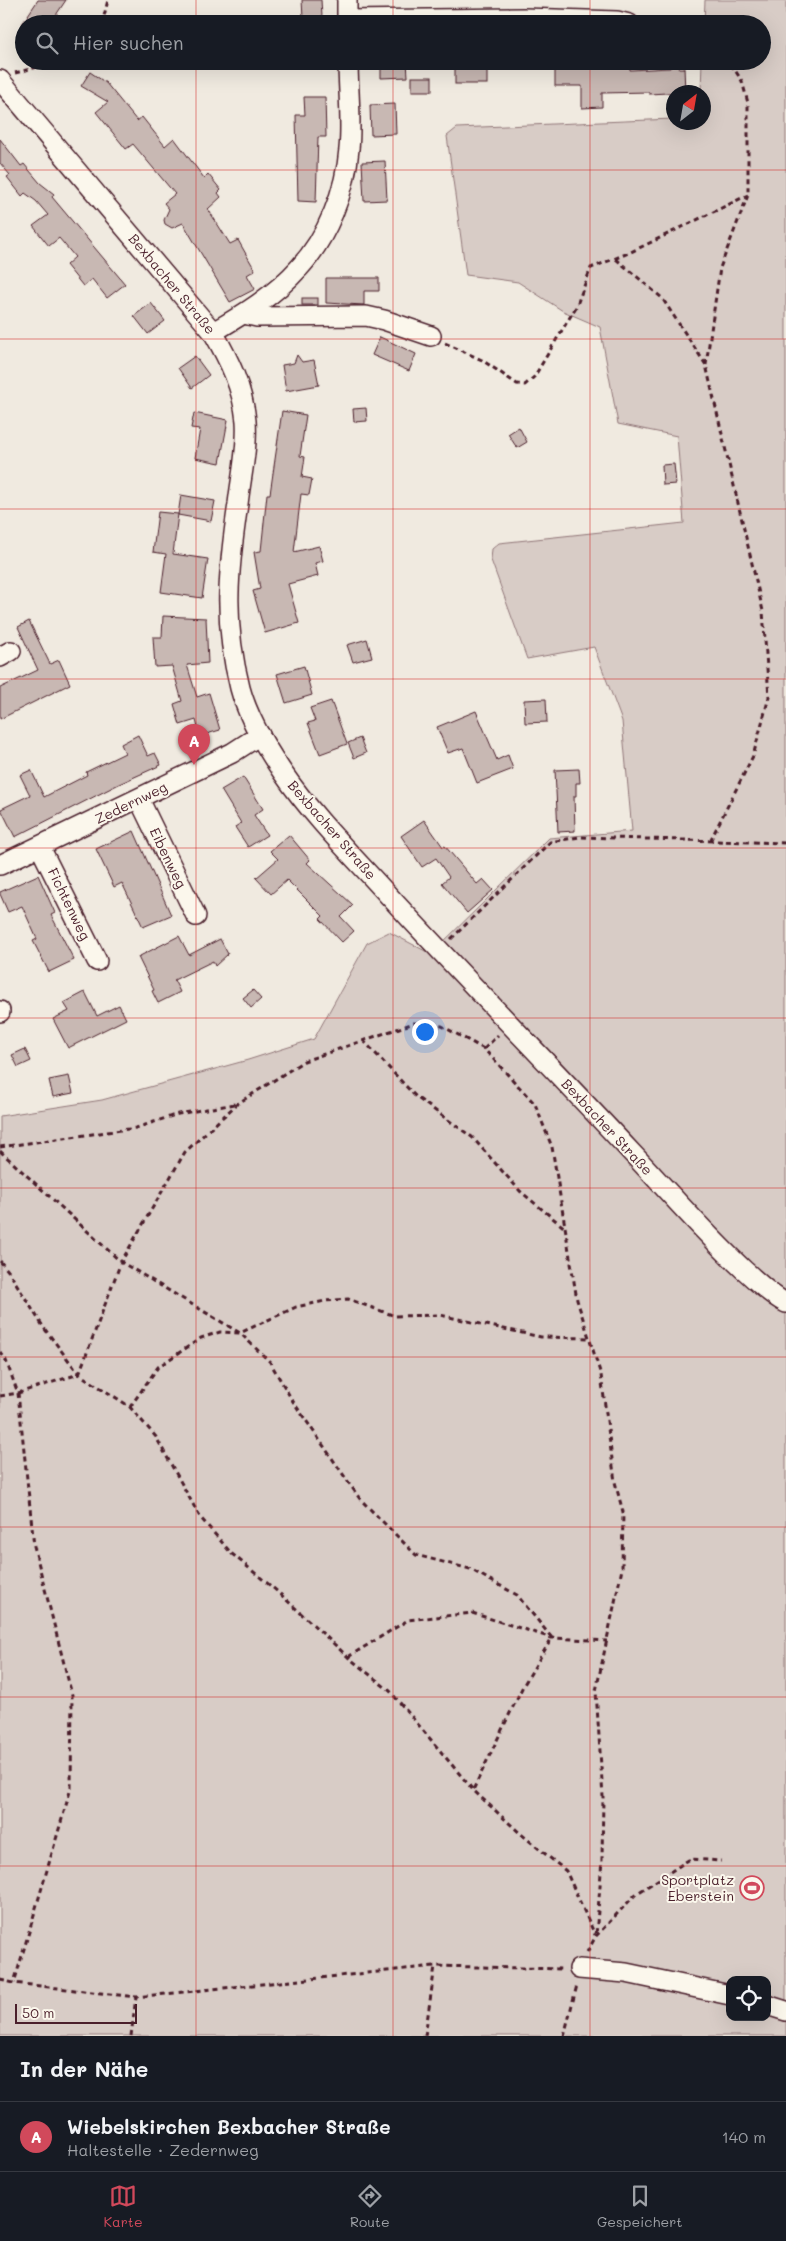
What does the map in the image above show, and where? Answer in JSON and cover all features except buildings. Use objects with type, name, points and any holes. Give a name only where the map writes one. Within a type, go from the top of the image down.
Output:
[{"type":"street","points":[[347,0],[347,15]]},
{"type":"street","points":[[213,332],[244,314],[272,293],[300,268],[319,240],[345,178],[349,149],[348,70]]},
{"type":"street","name":"Bexbacher Straße","points":[[4,78],[213,332],[227,357],[241,391],[246,423],[245,453],[228,573],[228,617],[241,692],[260,735],[284,774],[317,816],[440,950],[633,1153],[715,1243],[773,1296],[786,1303]]},
{"type":"street","points":[[244,314],[257,318],[366,316],[431,336]]},
{"type":"street","name":"Zedernweg","points":[[0,865],[232,753],[260,735]]},
{"type":"street","name":"Eibenweg","points":[[139,799],[196,916]]},
{"type":"street","name":"Fichtenweg","points":[[40,847],[97,961]]},
{"type":"street","points":[[581,1969],[626,1974],[726,1994]]},
{"type":"street","points":[[771,2007],[786,2011]]},
{"type":"path","points":[[104,15],[108,0]]},
{"type":"path","points":[[4,78],[24,70]]},
{"type":"path","points":[[706,365],[720,268],[748,195],[748,103],[742,81],[735,70]]},
{"type":"path","points":[[431,336],[482,360],[517,384],[525,384],[534,376],[576,307],[591,268],[748,195]]},
{"type":"path","points":[[616,258],[662,298],[706,365],[763,611],[769,698],[753,756],[710,841]]},
{"type":"path","points":[[440,950],[550,842],[578,837],[786,843]]},
{"type":"path","points":[[79,1374],[120,1262],[185,1152],[237,1104],[304,1061],[414,1022],[442,1026],[484,1049],[535,1104],[552,1147],[577,1300],[601,1375],[615,1482],[623,1512],[622,1569],[596,1691],[602,1824],[602,1860],[596,1936]]},
{"type":"path","points":[[363,1040],[416,1097],[472,1137],[520,1190],[566,1230]]},
{"type":"path","points":[[0,1149],[136,1128],[178,1114],[237,1104]]},
{"type":"path","points":[[0,1149],[120,1262],[240,1333],[270,1362],[292,1400],[360,1499],[416,1555],[470,1569],[517,1595],[552,1638]]},
{"type":"path","points":[[0,1261],[44,1328],[79,1374],[130,1407],[156,1437],[200,1517],[232,1554],[278,1592],[348,1657],[390,1691],[474,1790],[521,1834],[566,1871],[596,1936]]},
{"type":"path","points":[[130,1407],[158,1367],[201,1338],[220,1332],[240,1333],[296,1308],[348,1299],[395,1316],[440,1315],[541,1337],[589,1338]]},
{"type":"path","points":[[0,1352],[5,1358],[18,1393],[34,1546],[72,1695],[72,1779],[69,1798],[14,1983]]},
{"type":"path","points":[[0,1396],[18,1393],[79,1374]]},
{"type":"path","points":[[348,1657],[408,1620],[472,1613],[552,1638],[607,1641]]},
{"type":"path","points":[[474,1790],[522,1686],[552,1638]]},
{"type":"path","points":[[596,1936],[636,1894],[690,1859],[721,1861]]},
{"type":"path","points":[[0,1980],[136,1997],[435,1966],[581,1969],[564,2036]]},
{"type":"path","points":[[425,2036],[435,1966]]},
{"type":"path","points":[[131,2036],[136,1997]]},
{"type":"shaded area","points":[[705,0],[786,0],[786,2036],[0,2036],[0,1116],[102,1100],[248,1060],[314,1039],[367,943],[389,932],[431,954],[549,838],[632,831],[622,721],[594,647],[527,659],[491,560],[492,549],[499,543],[684,523],[677,436],[618,424],[600,327],[563,311],[518,282],[466,275],[447,136],[457,128],[666,119],[666,130],[711,130],[711,85],[701,85],[702,70],[771,70],[771,15],[704,15]]},
{"type":"place","name":"Wiebelskirchen Bexbacher Straße","points":[[194,765]]},
{"type":"place","name":"Sportplatz Eberstein","points":[[752,1888]]}]
